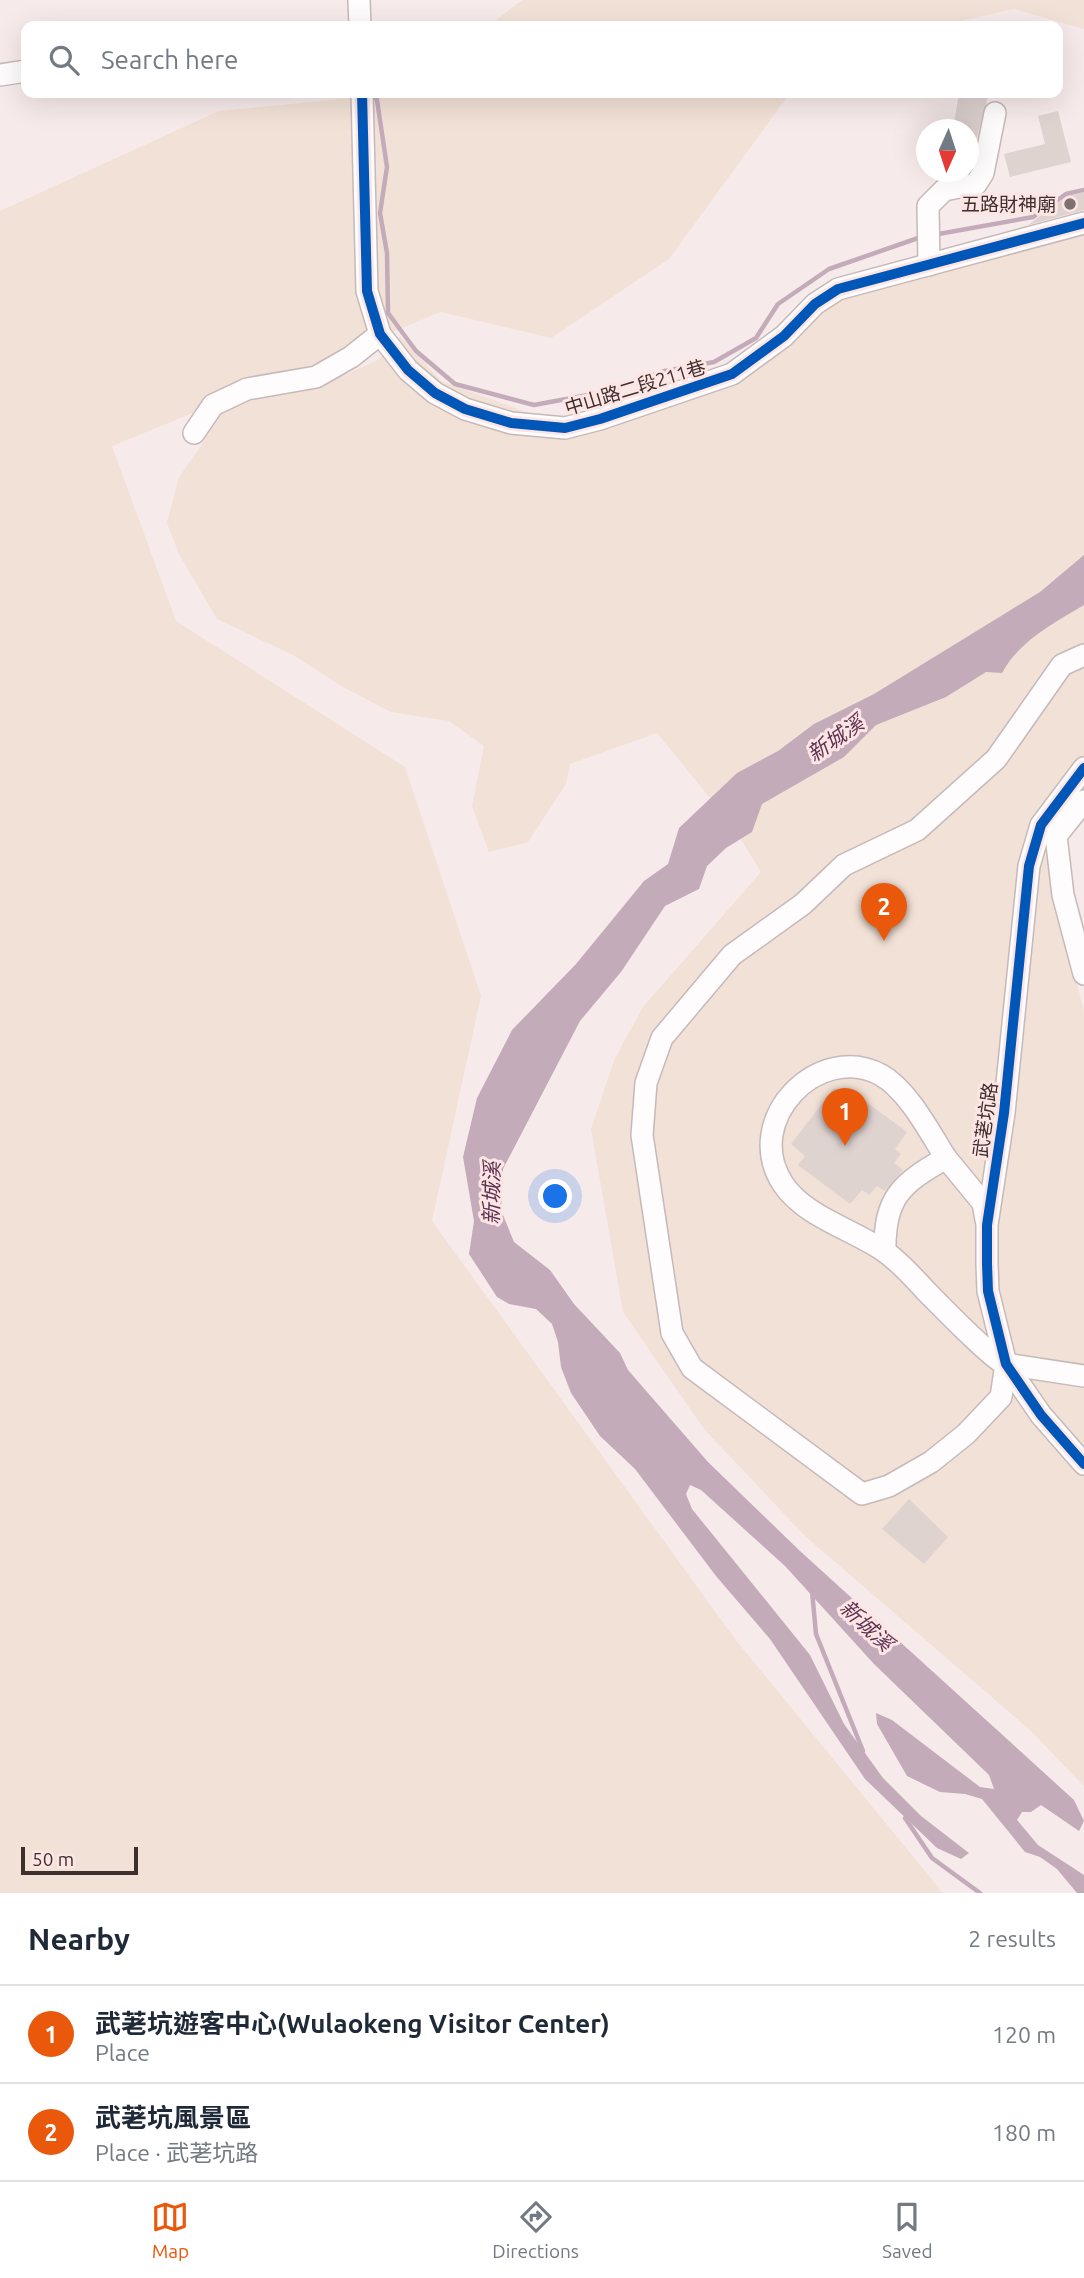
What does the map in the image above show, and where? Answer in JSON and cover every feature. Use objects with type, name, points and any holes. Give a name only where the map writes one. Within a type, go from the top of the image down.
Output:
[{"type":"street","points":[[359,0],[360,21]]},
{"type":"street","points":[[0,75],[21,72]]},
{"type":"street","name":"中山路二段211巷","points":[[359,100],[367,291],[380,334],[408,370],[435,393],[465,409],[511,423],[565,428],[732,374],[784,336],[815,304],[838,289],[929,250],[1084,223]]},
{"type":"street","points":[[929,250],[928,206],[944,190],[976,184],[983,173],[995,113]]},
{"type":"street","points":[[194,433],[213,405],[247,388],[316,377],[351,357],[380,334]]},
{"type":"street","points":[[1006,1364],[1000,1397],[965,1434],[921,1467],[889,1486],[862,1494],[692,1368],[672,1334],[664,1292],[642,1135],[646,1083],[662,1038],[732,955],[803,904],[844,865],[916,830],[996,759],[1062,665],[1084,655]]},
{"type":"street","name":"武荖坑路","points":[[1084,768],[1041,825],[1029,866],[1004,1113],[987,1225],[988,1291],[1006,1364],[1041,1415],[1084,1465]]},
{"type":"street","points":[[1084,800],[1056,836],[1063,895],[1084,974]]},
{"type":"street","points":[[987,1225],[983,1203],[946,1158],[917,1113],[881,1075],[852,1068],[821,1073],[797,1086],[779,1111],[769,1138],[771,1161],[783,1185],[805,1206],[885,1251],[1006,1364],[1084,1376]]},
{"type":"street","points":[[885,1251],[885,1230],[893,1203],[909,1180],[946,1158]]},
{"type":"shaded area","points":[[522,0],[1084,0],[1084,29],[1014,9],[961,21],[495,21]]},
{"type":"shaded area","points":[[353,98],[786,98],[669,259],[551,338],[441,312],[112,446],[176,621],[405,767],[481,996],[432,1221],[735,1639],[943,1893],[0,1893],[0,211],[219,111]]},
{"type":"shaded area","points":[[1084,214],[1084,792],[1046,834],[1049,875],[1084,1011],[1084,1786],[1030,1730],[805,1536],[704,1429],[623,1312],[591,1129],[615,1058],[643,1007],[761,872],[732,825],[657,733],[570,764],[566,784],[528,842],[489,852],[472,806],[484,746],[449,721],[391,712],[343,687],[293,655],[217,619],[179,554],[167,523],[179,477],[203,443],[217,413],[242,401],[316,388],[378,360],[400,336],[441,381],[532,414],[568,422],[730,367],[834,283],[881,266],[941,255]]},
{"type":"water","name":"新城溪","points":[[1084,555],[1084,605],[1028,642],[1002,673],[986,672],[946,697],[876,725],[844,757],[762,804],[752,832],[726,848],[707,866],[699,889],[665,906],[621,972],[580,1021],[503,1169],[501,1210],[514,1242],[550,1270],[574,1304],[620,1353],[628,1370],[708,1462],[800,1551],[1074,1800],[1084,1821],[1079,1831],[1041,1805],[1031,1812],[1022,1812],[1017,1820],[1038,1845],[1084,1875],[1084,1893],[1077,1893],[1057,1869],[1040,1857],[1025,1852],[982,1799],[965,1794],[940,1792],[907,1776],[877,1724],[876,1713],[892,1720],[980,1787],[994,1789],[989,1775],[874,1664],[785,1566],[701,1490],[690,1485],[686,1494],[692,1509],[810,1655],[844,1724],[883,1778],[921,1816],[969,1853],[961,1859],[937,1848],[865,1779],[770,1639],[716,1576],[635,1469],[600,1436],[571,1393],[561,1367],[558,1342],[552,1324],[536,1309],[509,1304],[497,1297],[469,1254],[474,1221],[463,1157],[477,1098],[512,1030],[576,964],[644,881],[668,864],[679,828],[737,773],[778,751],[814,724],[874,694],[1040,592]]},
{"type":"building","points":[[958,98],[988,98],[979,129],[979,119],[955,119]]},
{"type":"building","points":[[1058,111],[1071,162],[1010,177],[1004,154],[1045,144],[1038,116]]},
{"type":"building","name":"五路財神廟","points":[[1084,192],[1084,210],[1028,225],[1067,196]]},
{"type":"building","points":[[834,1088],[849,1099],[854,1093],[907,1132],[895,1149],[901,1154],[894,1163],[903,1170],[885,1191],[877,1186],[869,1195],[862,1190],[850,1204],[798,1165],[805,1156],[791,1144]]},
{"type":"building","points":[[909,1499],[948,1537],[924,1564],[882,1529]]},
{"type":"waterway","points":[[375,98],[387,167],[380,213],[387,253],[388,313],[416,351],[455,384],[534,405],[604,392],[665,371],[714,362],[756,338],[778,304],[829,269],[921,237]]},
{"type":"waterway","points":[[933,235],[1033,217],[1066,194],[1084,190]]},
{"type":"waterway","points":[[812,1591],[816,1634],[863,1751]]},
{"type":"waterway","points":[[905,1818],[932,1858],[980,1893]]},
{"type":"cycle path","points":[[362,98],[367,291],[380,334],[408,370],[435,393],[465,409],[511,423],[565,428],[600,419],[732,374],[784,336],[815,304],[838,289],[1084,223]]},
{"type":"cycle path","points":[[1084,768],[1041,825],[1029,866],[1004,1113],[987,1225],[988,1291],[1006,1364],[1041,1415],[1084,1464]]},
{"type":"place","name":"五路財神廟","points":[[1070,204]]},
{"type":"place","name":"武荖坑風景區","points":[[884,941]]},
{"type":"place","name":"武荖坑遊客中心(Wulaokeng Visitor Center)","points":[[845,1146]]}]
